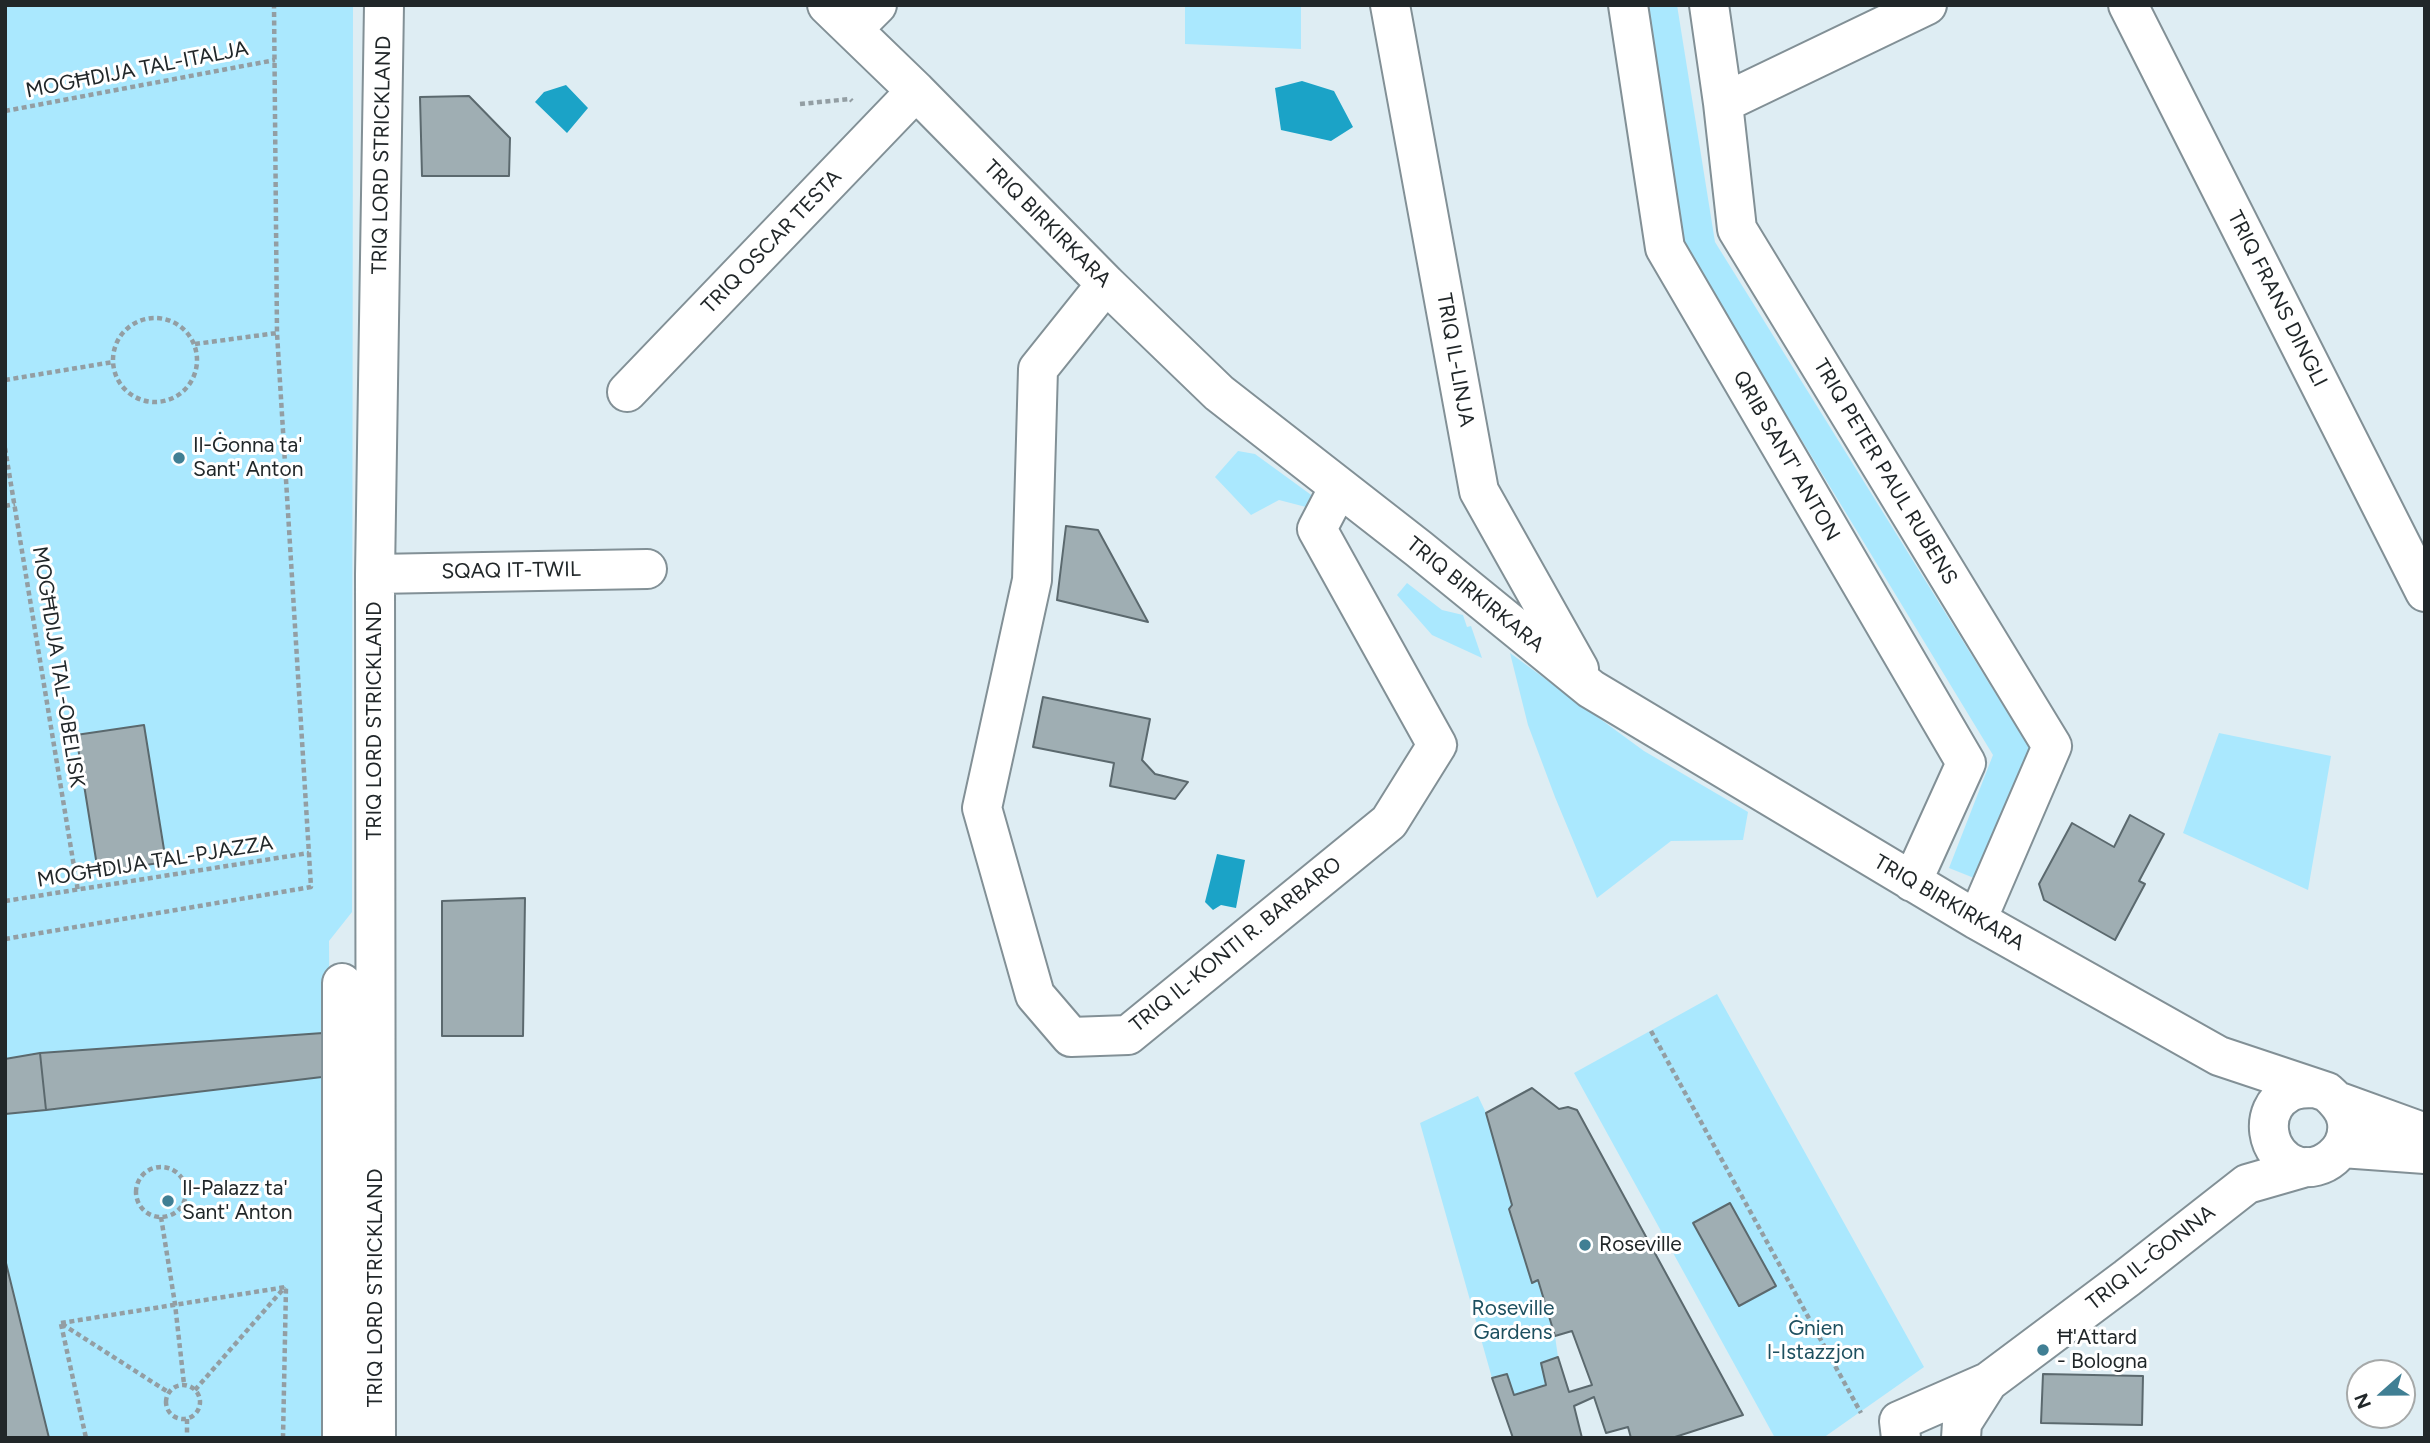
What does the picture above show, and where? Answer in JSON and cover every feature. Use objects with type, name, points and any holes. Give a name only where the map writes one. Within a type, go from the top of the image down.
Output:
[{"type":"street","name":"TRIQ LORD STRICKLAND","points":[[376,1438],[375,574],[384,5]]},
{"type":"street","name":"TRIQ IL-LINJA","points":[[1390,5],[1479,491],[1591,689]]},
{"type":"street","name":"QRIB SANT' ANTON","points":[[1628,5],[1665,248],[1966,762],[1912,882]]},
{"type":"street","name":"TRIQ PETER PAUL RUBENS","points":[[1709,5],[1737,229],[2052,746],[1977,920]]},
{"type":"street","points":[[1723,103],[1927,5]]},
{"type":"street","name":"TRIQ FRANS DINGLI","points":[[2128,5],[2425,592]]},
{"type":"street","name":"TRIQ BIRKIRKARA","points":[[853,13],[916,91],[1106,284],[1219,393],[1591,689],[1977,920],[2219,1056],[2425,1133]]},
{"type":"street","name":"TRIQ OSCAR TESTA","points":[[627,392],[916,91]]},
{"type":"street","name":"TRIQ IL-KONTI R. BARBARO","points":[[1106,284],[1038,369],[1032,580],[982,808],[1035,995],[1071,1037],[1128,1035],[1388,822],[1437,746],[1317,529],[1339,487]]},
{"type":"street","name":"SQAQ IT-TWIL","points":[[375,574],[647,569]]},
{"type":"street","points":[[342,983],[342,1438]]},
{"type":"street","name":"TRIQ BIRKIRKARA","points":[[2219,1056],[2271,1126],[2276,1151],[2285,1160],[2306,1167]]},
{"type":"street","points":[[2271,1126],[2288,1093],[2301,1088],[2326,1095],[2344,1112],[2348,1124],[2342,1148],[2333,1158],[2322,1164],[2306,1167]]},
{"type":"street","name":"TRIQ IL-ĠONNA","points":[[2247,1184],[2271,1126]]},
{"type":"street","points":[[2342,1148],[2425,1154]]},
{"type":"street","name":"TRIQ IL-ĠONNA","points":[[1901,1438],[1899,1421],[1988,1382],[2247,1184],[2306,1167]]},
{"type":"street","name":"TRIQ IL-ĠONNA","points":[[1961,1438],[1962,1423],[1988,1382]]},
{"type":"path","points":[[5,939],[311,887],[277,332],[274,5]]},
{"type":"path","name":"MOGĦDIJA TAL-ITALJA","points":[[5,111],[275,60]]},
{"type":"path","points":[[152,317],[172,320],[184,329],[195,344],[198,359],[194,377],[187,390],[172,400],[156,403],[142,401],[124,390],[116,377],[113,352],[118,338],[137,321],[152,317]]},
{"type":"path","points":[[195,344],[277,332]]},
{"type":"path","points":[[5,380],[113,362]]},
{"type":"path","name":"MOGĦDIJA TAL-OBELISK","points":[[5,448],[78,891]]},
{"type":"path","points":[[5,506],[15,505]]},
{"type":"path","name":"MOGĦDIJA TAL-PJAZZA","points":[[5,901],[309,853]]},
{"type":"path","points":[[1650,1031],[1861,1412]]},
{"type":"path","points":[[157,1167],[164,1167],[179,1174],[186,1189],[182,1206],[177,1212],[161,1217],[145,1211],[136,1197],[136,1188],[143,1174],[157,1167]]},
{"type":"path","points":[[161,1217],[184,1384]]},
{"type":"path","points":[[61,1324],[286,1287]]},
{"type":"path","points":[[195,1390],[286,1287]]},
{"type":"path","points":[[283,1438],[286,1287]]},
{"type":"path","points":[[61,1324],[168,1392]]},
{"type":"path","points":[[61,1324],[86,1438]]},
{"type":"path","points":[[184,1384],[195,1390],[200,1401],[197,1412],[187,1419],[170,1415],[165,1404],[168,1392],[175,1386],[184,1384]]},
{"type":"path","points":[[187,1419],[187,1438]]},
{"type":"green space","name":"Il-Ġonna ta' Sant' Anton","points":[[5,5],[353,5],[352,912],[329,941],[333,1438],[5,1438]]},
{"type":"green space","points":[[1185,5],[1301,5],[1301,49],[1185,44]]},
{"type":"green space","points":[[1646,5],[1677,5],[1715,242],[2030,749],[1974,878],[1949,868],[1993,755],[1685,248]]},
{"type":"green space","points":[[1238,451],[1255,454],[1314,497],[1306,507],[1279,500],[1251,515],[1215,477]]},
{"type":"green space","points":[[1407,583],[1442,610],[1463,615],[1467,627],[1471,626],[1482,658],[1432,635],[1397,595]]},
{"type":"green space","points":[[1510,653],[1644,751],[1748,812],[1743,840],[1671,841],[1597,898],[1528,725]]},
{"type":"green space","points":[[2219,733],[2331,756],[2308,890],[2183,833]]},
{"type":"green space","name":"Ġnien l-Istazzjon","points":[[1717,994],[1924,1367],[1823,1438],[1775,1438],[1574,1073]]},
{"type":"green space","name":"Roseville Gardens","points":[[1478,1096],[1486,1113],[1512,1205],[1509,1209],[1532,1283],[1538,1280],[1555,1336],[1558,1357],[1541,1364],[1546,1385],[1514,1395],[1507,1374],[1492,1378],[1420,1123]]},
{"type":"shaded area","points":[[1302,81],[1334,91],[1353,127],[1331,141],[1281,130],[1275,88]]},
{"type":"shaded area","points":[[566,85],[588,108],[567,133],[535,102],[544,92]]},
{"type":"shaded area","points":[[1217,854],[1245,860],[1236,908],[1221,905],[1213,910],[1205,902]]},
{"type":"building","points":[[469,96],[510,138],[509,176],[422,176],[420,97]]},
{"type":"building","points":[[1066,526],[1098,530],[1148,622],[1057,600]]},
{"type":"building","points":[[1043,697],[1150,719],[1142,760],[1155,774],[1188,782],[1175,799],[1110,786],[1114,763],[1033,747]]},
{"type":"building","points":[[144,725],[166,862],[98,872],[76,735]]},
{"type":"building","points":[[2130,815],[2164,834],[2139,881],[2145,884],[2115,940],[2044,900],[2039,884],[2072,823],[2114,847]]},
{"type":"building","points":[[525,898],[523,1036],[442,1036],[442,901]]},
{"type":"building","points":[[323,1033],[322,1077],[46,1110],[40,1053]]},
{"type":"building","points":[[40,1053],[46,1110],[5,1114],[5,1059]]},
{"type":"building","name":"Roseville","points":[[1532,1088],[1559,1109],[1568,1107],[1577,1110],[1743,1415],[1672,1438],[1631,1438],[1628,1427],[1606,1433],[1594,1397],[1574,1406],[1582,1438],[1513,1438],[1492,1378],[1507,1374],[1514,1395],[1546,1385],[1541,1363],[1558,1357],[1569,1392],[1592,1385],[1572,1331],[1555,1336],[1538,1280],[1532,1283],[1509,1209],[1512,1205],[1486,1113]]},
{"type":"building","points":[[1730,1203],[1776,1286],[1739,1306],[1693,1223]]},
{"type":"building","points":[[5,1259],[49,1438],[5,1438]]},
{"type":"building","points":[[2043,1374],[2143,1376],[2142,1425],[2041,1423]]},
{"type":"place","name":"Il-Ġonna ta' Sant' Anton","points":[[179,458]]},
{"type":"place","name":"Il-Palazz ta' Sant' Anton","points":[[168,1201]]},
{"type":"place","name":"Roseville","points":[[1585,1245]]},
{"type":"place","name":"Ħ'Attard - Bologna","points":[[2043,1350]]}]
